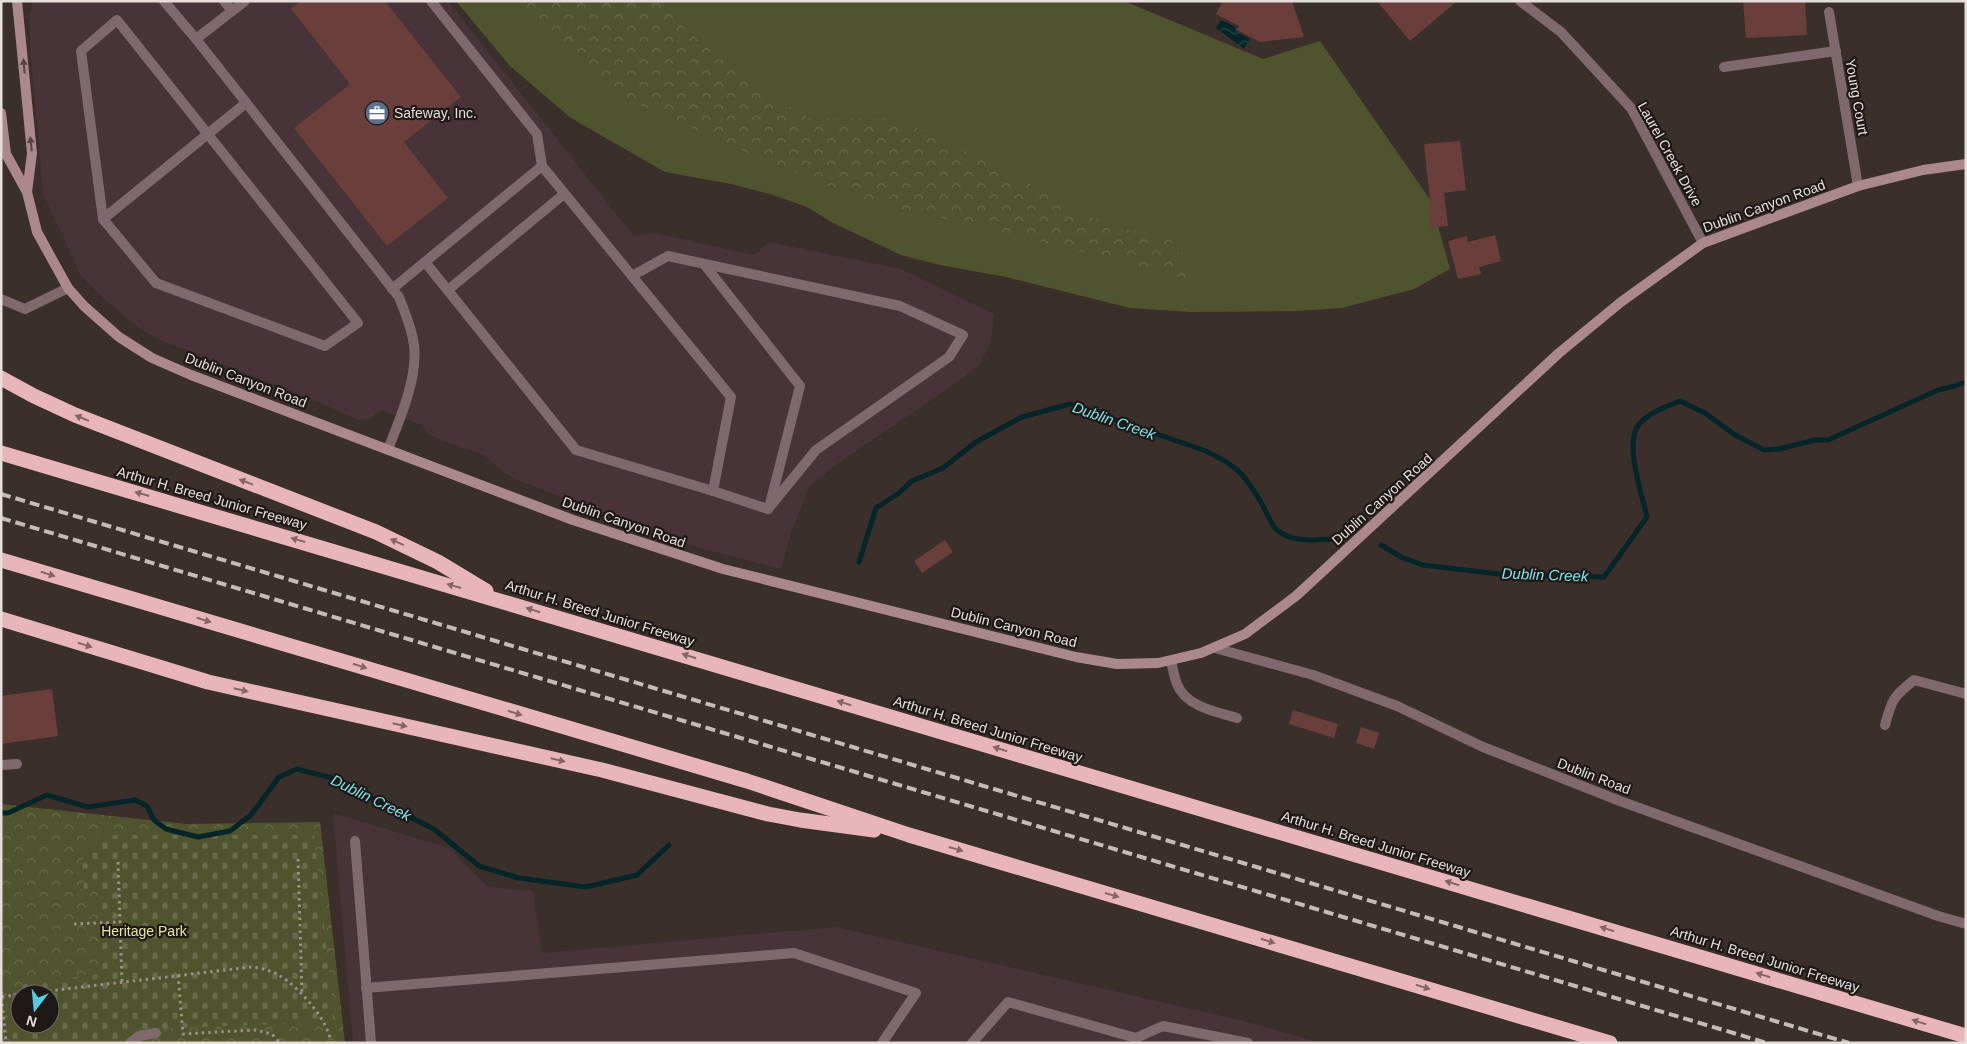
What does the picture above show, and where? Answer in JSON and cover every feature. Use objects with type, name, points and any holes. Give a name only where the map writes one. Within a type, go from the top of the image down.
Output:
[{"type":"highway","points":[[1,378],[75,415],[376,532],[438,562],[500,600]]},
{"type":"highway","name":"Arthur H. Breed Junior Freeway","points":[[1,453],[1966,1036]]},
{"type":"highway","points":[[1,560],[747,781],[909,835],[1610,1043]]},
{"type":"highway","points":[[1,620],[208,682],[602,770],[768,814],[909,835]]},
{"type":"highway","points":[[1,626],[38,631]]},
{"type":"main road","name":"Dublin Canyon Road","points":[[18,1],[32,153],[27,192]]},
{"type":"main road","name":"Dublin Canyon Road","points":[[1,113],[6,154],[27,192],[37,232],[68,288],[84,306],[119,337],[152,358],[191,375],[573,520],[723,569],[1089,660],[1131,664],[1171,661],[1215,648],[1245,634],[1296,596],[1560,353],[1621,302],[1703,243],[1858,186],[1923,170],[1966,164]]},
{"type":"street","points":[[164,1],[399,297],[411,327],[414,367],[404,407],[388,449]]},
{"type":"street","points":[[224,1],[232,11]]},
{"type":"street","points":[[196,39],[245,1]]},
{"type":"street","points":[[431,1],[537,134],[542,166],[731,397],[713,491]]},
{"type":"street","name":"Laurel Creek Drive","points":[[1520,1],[1561,32],[1631,108],[1703,243]]},
{"type":"street","name":"Young Court","points":[[1829,12],[1858,186]]},
{"type":"street","points":[[117,20],[358,323],[325,346],[156,283],[103,218],[81,51],[117,20]]},
{"type":"street","points":[[1724,67],[1836,51]]},
{"type":"street","points":[[103,218],[246,103]]},
{"type":"street","points":[[392,289],[542,166]]},
{"type":"street","points":[[448,290],[564,194]]},
{"type":"street","points":[[632,276],[668,256],[900,306],[963,334],[949,356],[816,450],[768,509]]},
{"type":"street","points":[[425,262],[576,450],[768,509]]},
{"type":"street","points":[[704,264],[800,386],[768,509]]},
{"type":"street","points":[[1,299],[25,310],[68,288]]},
{"type":"street","name":"Dublin Road","points":[[1215,648],[1313,675],[1397,706],[1482,747],[1628,804],[1938,916],[1966,924]]},
{"type":"street","points":[[1171,661],[1177,685],[1186,696],[1207,709],[1237,718]]},
{"type":"street","points":[[1885,726],[1890,706],[1896,694],[1914,680],[1966,694]]},
{"type":"street","points":[[1,765],[17,764]]},
{"type":"street","points":[[355,841],[371,1043]]},
{"type":"street","points":[[366,988],[794,953],[916,993],[882,1043]]},
{"type":"street","points":[[972,1043],[1008,1002],[1136,1038],[1145,1038],[1163,1026],[1248,1043]]},
{"type":"street","points":[[130,1043],[139,1036],[156,1033]]},
{"type":"path","points":[[298,859],[302,996]]},
{"type":"path","points":[[118,862],[122,982]]},
{"type":"path","points":[[74,924],[120,922]]},
{"type":"path","points":[[60,989],[251,967],[264,968],[280,975],[302,996],[326,1026],[331,1043]]},
{"type":"path","points":[[178,976],[184,1034],[255,1030],[272,1034],[280,1043]]},
{"type":"path","points":[[1,991],[6,1043]]},
{"type":"shaded area","points":[[33,1],[448,1],[633,235],[655,233],[754,255],[769,242],[901,269],[994,314],[991,342],[981,363],[959,381],[837,464],[810,486],[792,530],[781,569],[700,548],[642,528],[515,479],[484,455],[435,438],[426,432],[422,425],[380,410],[369,420],[356,419],[302,395],[162,341],[139,328],[103,298],[81,276],[43,194],[31,58],[29,15]]},
{"type":"shaded area","points":[[333,813],[449,848],[488,887],[533,891],[542,953],[836,927],[1248,1022],[1322,1043],[353,1043]]},
{"type":"green space","points":[[456,1],[1124,1],[1263,59],[1320,41],[1431,201],[1450,269],[1414,289],[1342,308],[1296,311],[1192,312],[1130,308],[1006,277],[940,265],[901,255],[833,223],[807,207],[773,195],[731,184],[665,172],[571,118],[510,66]]},
{"type":"green space","points":[[514,1],[672,1],[685,30],[751,81],[809,119],[899,119],[992,164],[1106,225],[1171,240],[1193,281],[1000,231],[859,199],[719,141],[608,91],[526,16]]},
{"type":"green space","name":"Heritage Park","points":[[1,804],[186,824],[320,822],[345,1043],[1,1043]]},
{"type":"green space","name":"Heritage Park","points":[[100,835],[314,835],[334,1019],[277,1024],[131,1030],[122,1043],[10,1043],[6,991],[10,990],[10,1034],[60,1034],[60,984],[26,984],[101,974],[101,891],[84,891],[82,854]]},
{"type":"water","points":[[1221,20],[1236,27],[1235,31],[1250,39],[1244,49],[1216,28]]},
{"type":"building","name":"Safeway, Inc.","points":[[300,1],[385,1],[461,97],[404,142],[448,198],[387,246],[294,128],[350,84],[291,9]]},
{"type":"building","points":[[1223,1],[1292,1],[1304,37],[1260,42],[1237,30],[1239,26],[1216,14]]},
{"type":"building","points":[[1377,1],[1457,1],[1410,41]]},
{"type":"building","points":[[1743,1],[1805,1],[1807,35],[1746,38]]},
{"type":"building","points":[[1460,141],[1466,190],[1444,193],[1448,226],[1431,228],[1428,211],[1431,210],[1424,144]]},
{"type":"building","points":[[1495,235],[1501,261],[1479,267],[1481,274],[1458,279],[1448,241],[1467,236],[1468,242]]},
{"type":"building","points":[[945,540],[953,552],[922,573],[914,561]]},
{"type":"building","points":[[52,689],[58,736],[1,744],[1,696]]},
{"type":"building","points":[[1293,710],[1338,724],[1334,738],[1289,724]]},
{"type":"building","points":[[1361,727],[1379,733],[1374,749],[1356,743]]},
{"type":"waterway","name":"Dublin Creek","points":[[1381,545],[1403,558],[1423,565],[1499,574],[1604,577],[1647,517],[1635,468],[1633,442],[1635,431],[1640,423],[1654,413],[1680,401],[1705,413],[1735,435],[1764,450],[1779,449],[1815,440],[1828,440],[1938,390],[1966,382]]},
{"type":"waterway","name":"Dublin Creek","points":[[859,562],[876,508],[899,493],[912,481],[943,468],[976,442],[1022,417],[1070,404],[1217,456],[1234,467],[1246,479],[1277,530],[1297,539],[1334,539]]},
{"type":"waterway","name":"Dublin Creek","points":[[1,813],[8,813],[47,795],[88,807],[135,800],[147,806],[154,820],[166,829],[198,837],[230,831],[251,815],[279,777],[297,769],[332,778],[434,829],[479,866],[519,878],[586,887],[637,875],[669,845]]},
{"type":"railway","points":[[1,494],[1849,1043]]},
{"type":"railway","points":[[1,518],[1767,1043]]},
{"type":"place","name":"Safeway, Inc.","points":[[377,113]]}]
